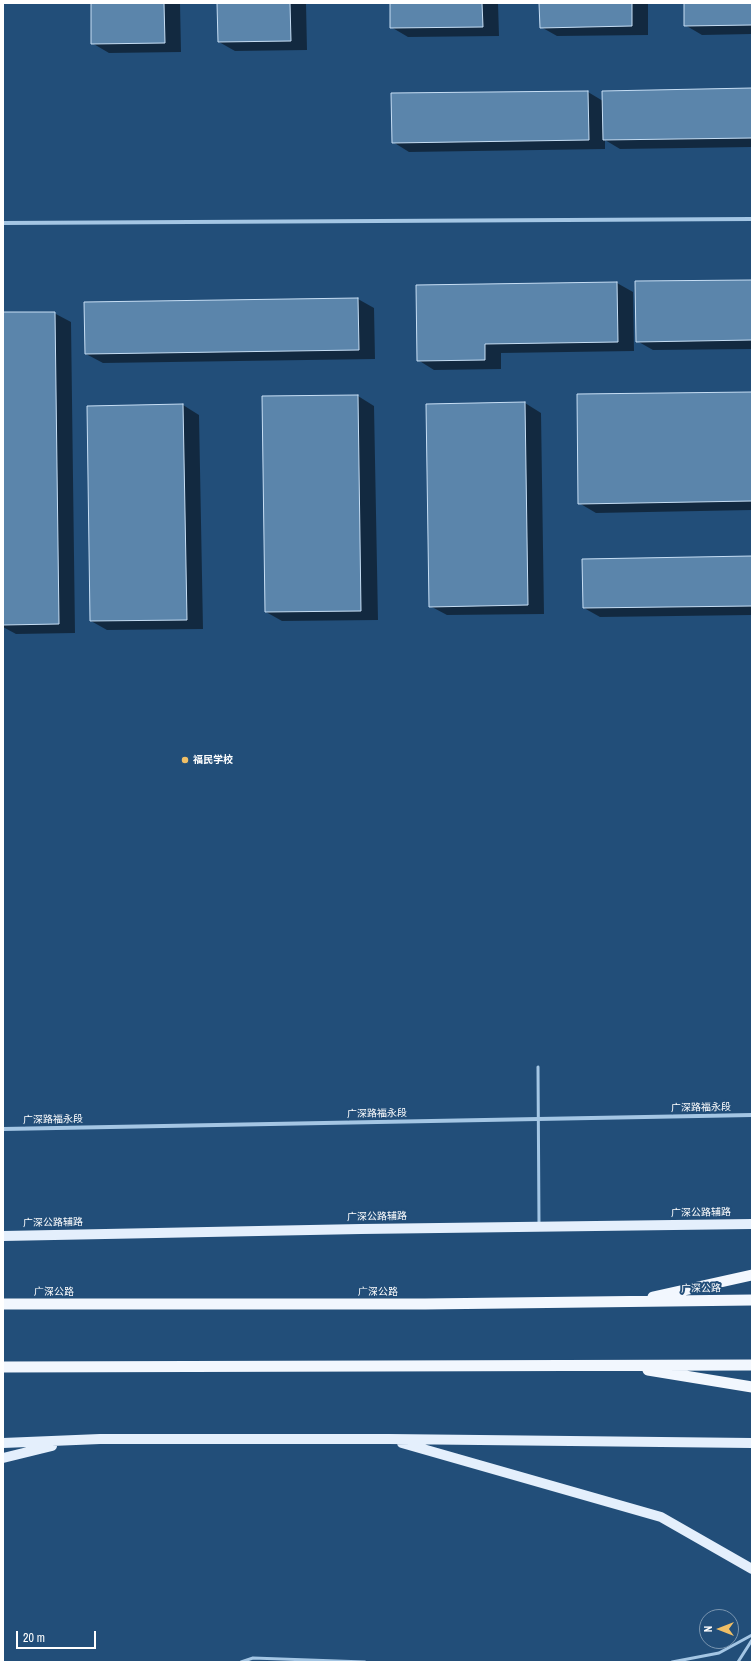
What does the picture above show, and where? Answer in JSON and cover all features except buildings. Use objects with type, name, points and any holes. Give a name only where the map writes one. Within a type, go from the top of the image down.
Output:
[{"type":"highway","points":[[630,1302],[752,1275]]},
{"type":"highway","name":"广深公路","points":[[3,1304],[425,1304],[752,1300]]},
{"type":"highway","points":[[616,1365],[752,1387]]},
{"type":"highway","points":[[3,1367],[752,1365]]},
{"type":"main road","name":"广深公路辅路","points":[[3,1236],[353,1229],[752,1224]]},
{"type":"main road","points":[[3,1242],[28,1236]]},
{"type":"main road","points":[[388,1439],[661,1517],[752,1569]]},
{"type":"main road","points":[[3,1443],[100,1440],[388,1439],[752,1443]]},
{"type":"main road","points":[[3,1458],[55,1445],[100,1440]]},
{"type":"street","points":[[3,223],[752,220]]},
{"type":"street","name":"广深路福永段","points":[[3,1129],[752,1116]]},
{"type":"lane","points":[[538,1067],[539,1227]]},
{"type":"lane","points":[[672,1662],[719,1653],[752,1635]]},
{"type":"lane","points":[[738,1662],[752,1640]]},
{"type":"lane","points":[[241,1662],[253,1658],[365,1662]]},
{"type":"place","name":"福民学校","points":[[185,760]]}]
